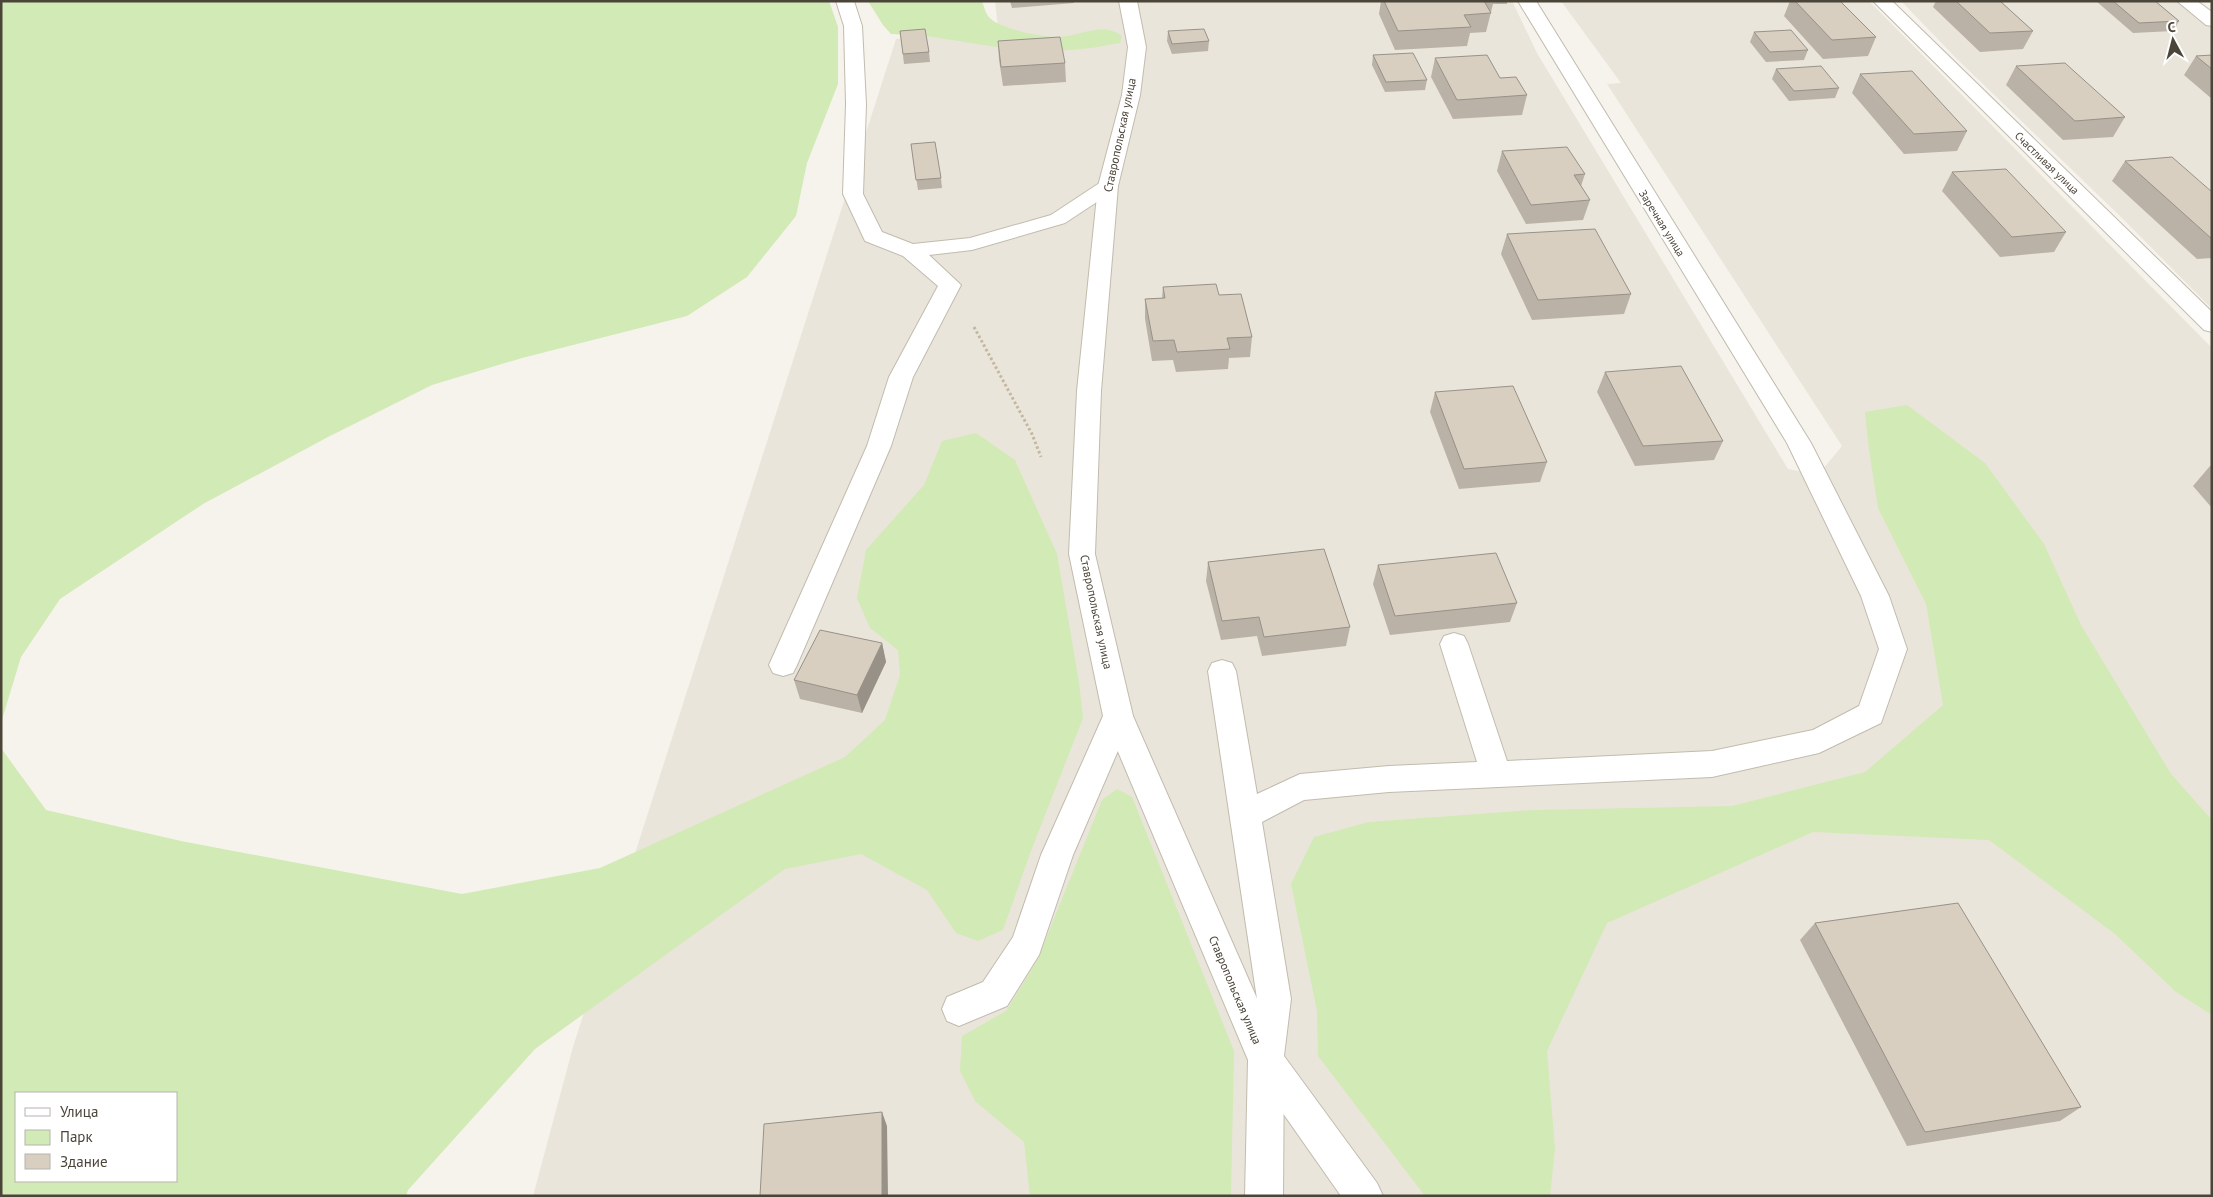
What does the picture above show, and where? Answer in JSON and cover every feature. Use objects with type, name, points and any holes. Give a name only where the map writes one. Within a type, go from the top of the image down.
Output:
[{"type":"street","points":[[783,665],[879,446],[901,377],[950,285],[911,251],[873,236],[853,194],[856,104],[853,26],[845,1]]},
{"type":"street","name":"Ставропольская улица","points":[[1128,1],[1137,48],[1131,95],[1108,186],[1089,391],[1082,554],[1118,716],[1266,1060],[1264,1196]]},
{"type":"street","name":"Заречная улица","points":[[1246,816],[1300,787],[1389,779],[1712,764],[1819,741],[1871,714],[1893,649],[1875,596],[1799,443],[1527,1]]},
{"type":"street","name":"Счастливая улица","points":[[1882,1],[2212,325]]},
{"type":"street","points":[[2186,1],[2212,21]]},
{"type":"street","points":[[911,251],[972,244],[1058,219],[1108,186]]},
{"type":"street","points":[[1454,644],[1496,774]]},
{"type":"street","points":[[1222,671],[1274,999],[1266,1060],[1364,1196]]},
{"type":"street","points":[[959,1009],[995,994],[1027,944],[1057,855],[1118,716]]},
{"type":"path","points":[[950,285],[1019,410],[1043,460]]},
{"type":"shaded area","points":[[995,1],[1512,1],[1537,53],[1788,469],[1818,475],[1842,446],[1607,84],[1621,83],[1561,1],[1869,1],[2212,348],[2212,1196],[533,1196],[573,1047],[896,39],[998,28]]},
{"type":"shaded area","points":[[1901,1],[2178,1],[2212,27],[2212,309],[2122,218],[1958,60]]},
{"type":"green space","points":[[1,1],[829,1],[838,27],[838,84],[807,163],[796,216],[747,277],[687,316],[522,358],[432,385],[328,437],[203,504],[60,599],[21,657],[1,723]]},
{"type":"green space","points":[[868,1],[982,1],[988,16],[993,21],[1020,31],[1041,36],[1058,37],[1107,30],[1122,36],[1120,43],[1092,48],[1033,53],[927,36],[891,34]]},
{"type":"green space","points":[[1907,405],[1985,463],[2044,544],[2081,625],[2171,774],[2212,820],[2212,1015],[2176,992],[2115,934],[1989,840],[1813,832],[1607,923],[1547,1051],[1555,1149],[1550,1196],[1425,1196],[1318,1056],[1317,1011],[1291,884],[1314,837],[1369,822],[1534,810],[1732,806],[1865,772],[1943,705],[1926,604],[1878,508],[1869,450],[1865,412]]},
{"type":"green space","points":[[976,433],[1015,460],[1057,554],[1079,682],[1083,718],[1031,851],[1003,930],[978,941],[956,933],[927,890],[861,854],[785,869],[535,1049],[408,1190],[406,1196],[1,1196],[1,748],[46,810],[181,841],[462,894],[600,868],[845,757],[885,720],[900,675],[898,650],[870,628],[857,598],[866,550],[924,485],[942,441]]},
{"type":"green space","points":[[1117,789],[1132,797],[1234,1051],[1231,1196],[1030,1196],[1024,1142],[975,1101],[960,1071],[962,1036],[1006,1011],[1037,961],[1102,800]]},
{"type":"building","points":[[1384,1],[1484,1],[1491,13],[1464,15],[1471,27],[1398,31]]},
{"type":"building","points":[[1795,1],[1840,1],[1876,37],[1832,40]]},
{"type":"building","points":[[1956,1],[2000,1],[2033,31],[1990,33]]},
{"type":"building","points":[[2113,1],[2155,1],[2179,21],[2139,23]]},
{"type":"building","points":[[925,29],[929,52],[903,54],[900,31]]},
{"type":"building","points":[[1204,29],[1209,41],[1172,44],[1168,31]]},
{"type":"building","points":[[1791,30],[1808,50],[1770,52],[1754,32]]},
{"type":"building","points":[[1060,37],[1065,63],[1001,67],[998,41]]},
{"type":"building","points":[[1413,53],[1427,80],[1386,82],[1373,55]]},
{"type":"building","points":[[1487,55],[1500,78],[1516,77],[1527,95],[1457,100],[1435,58]]},
{"type":"building","points":[[2212,55],[2212,69],[2196,56]]},
{"type":"building","points":[[2065,63],[2125,117],[2075,121],[2016,66]]},
{"type":"building","points":[[1821,66],[1839,88],[1794,91],[1776,69]]},
{"type":"building","points":[[1912,71],[1967,131],[1914,134],[1860,74]]},
{"type":"building","points":[[935,142],[941,178],[916,180],[911,144]]},
{"type":"building","points":[[1567,147],[1585,174],[1574,175],[1590,200],[1531,205],[1502,151]]},
{"type":"building","points":[[2172,157],[2212,192],[2212,239],[2125,161]]},
{"type":"building","points":[[2006,169],[2066,232],[2012,237],[1952,172]]},
{"type":"building","points":[[1595,229],[1631,294],[1538,300],[1507,234]]},
{"type":"building","points":[[1216,284],[1219,295],[1241,294],[1252,337],[1227,338],[1230,349],[1177,352],[1174,340],[1153,341],[1145,299],[1165,298],[1163,287]]},
{"type":"building","points":[[1681,366],[1723,441],[1643,446],[1605,372]]},
{"type":"building","points":[[1513,386],[1547,462],[1464,469],[1435,392]]},
{"type":"building","points":[[1324,549],[1350,627],[1264,637],[1259,617],[1222,621],[1208,562]]},
{"type":"building","points":[[1496,553],[1517,603],[1395,616],[1378,565]]},
{"type":"building","points":[[820,630],[882,643],[857,695],[794,680]]},
{"type":"building","points":[[1958,903],[2081,1107],[1925,1132],[1815,923]]},
{"type":"building","points":[[882,1112],[882,1196],[760,1196],[764,1124]]}]
